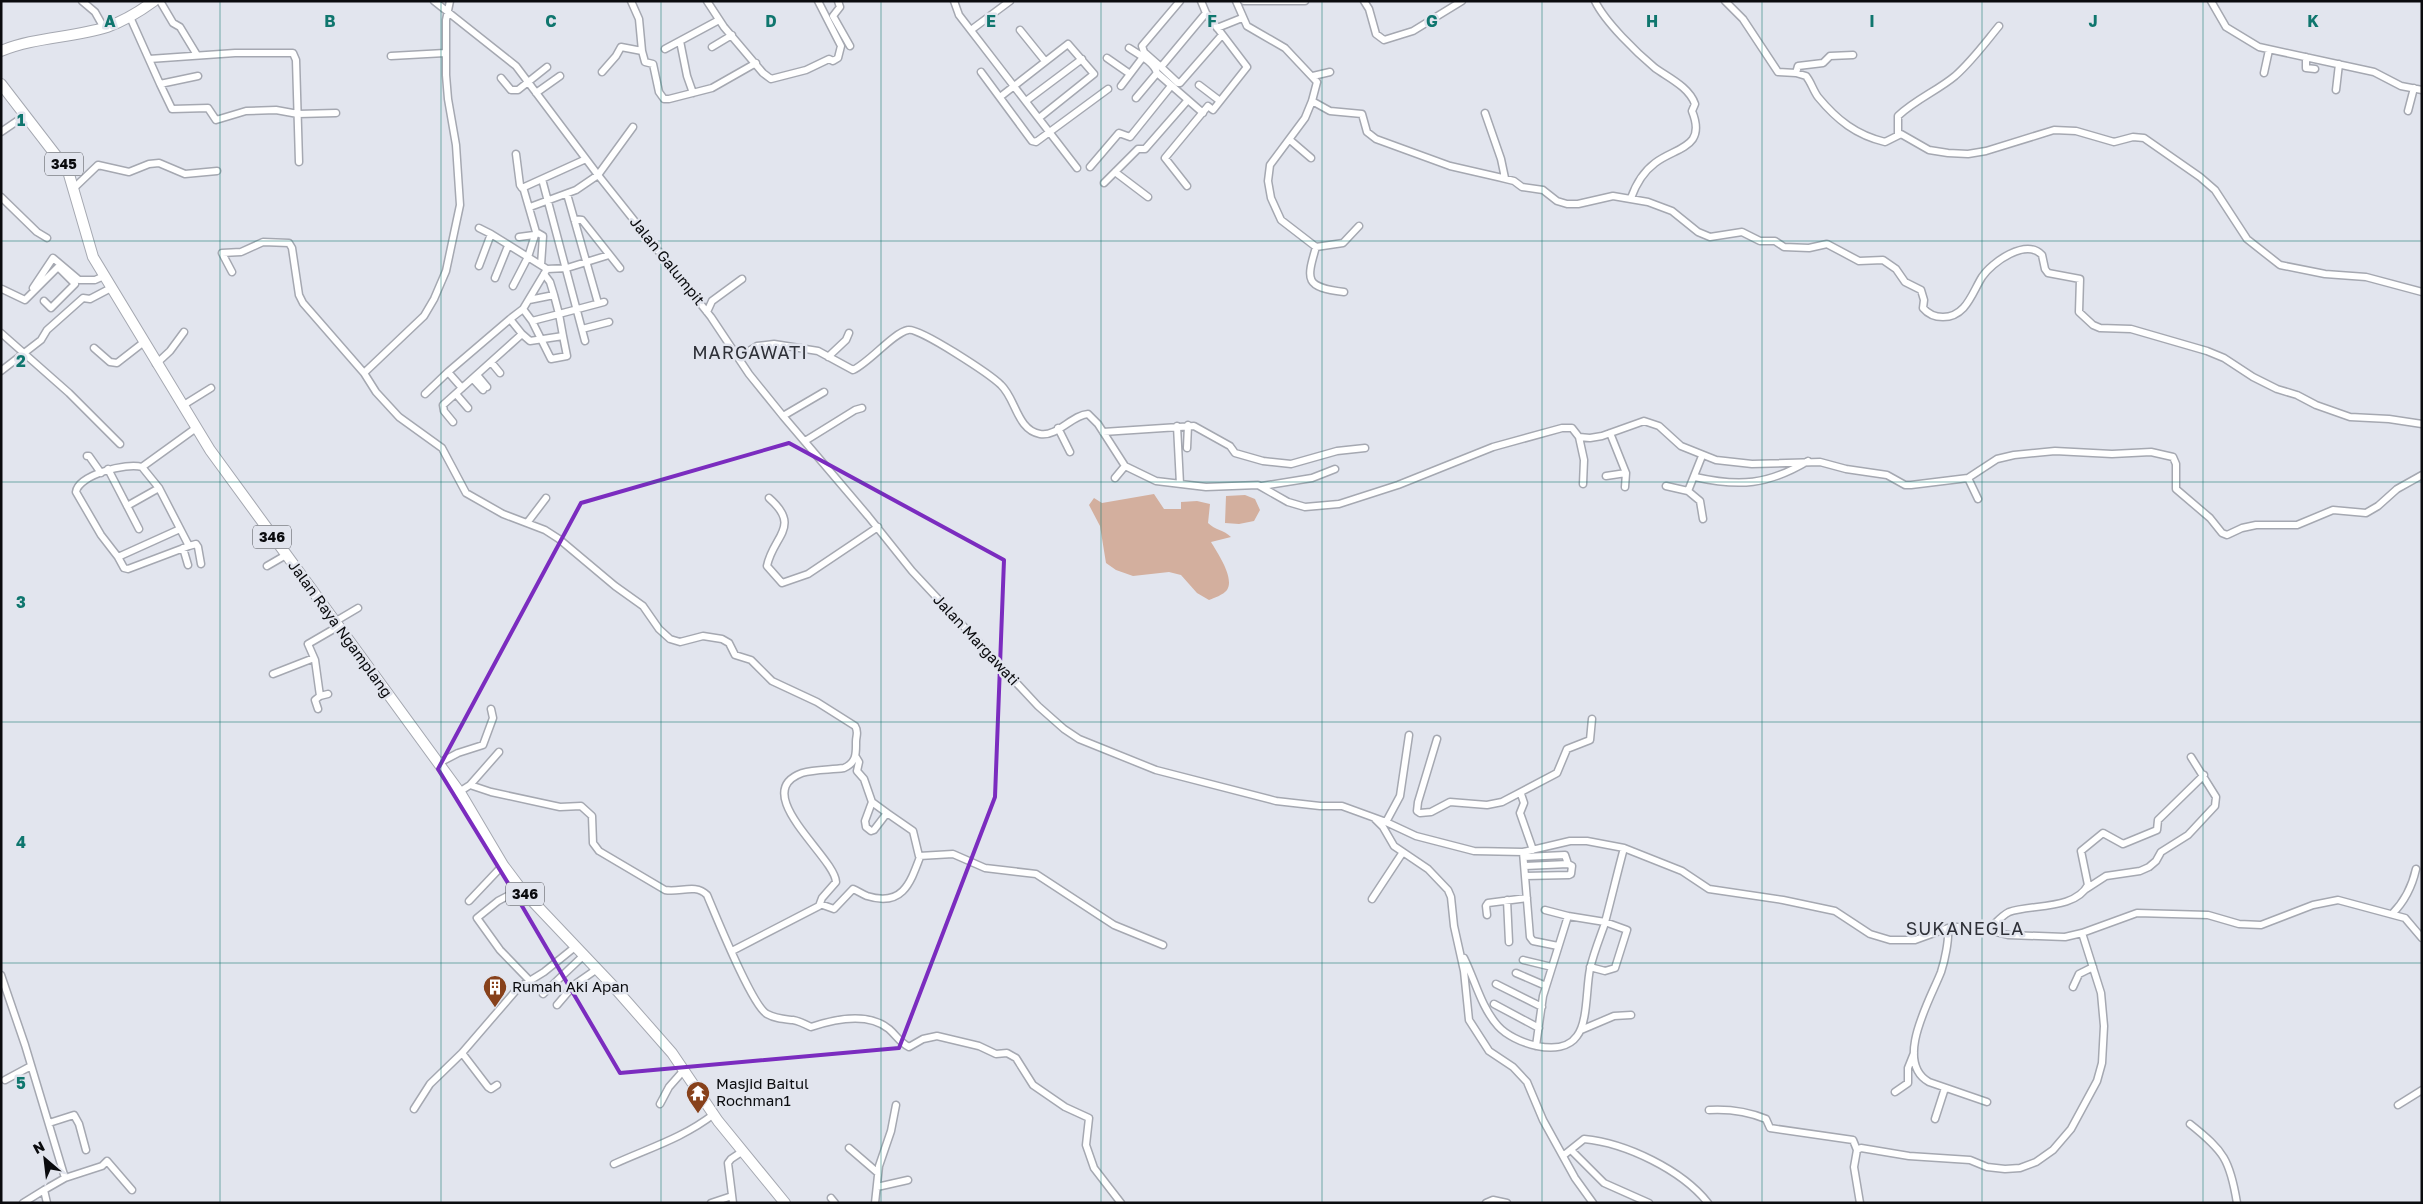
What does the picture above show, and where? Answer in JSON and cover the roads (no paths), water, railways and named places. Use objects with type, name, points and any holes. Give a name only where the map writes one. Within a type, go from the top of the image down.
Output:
[{"type":"main road","points":[[1,51],[45,38],[104,28],[130,17],[154,1]]},
{"type":"main road","name":"Jalan Raya Ngamplang","points":[[1,84],[59,157],[71,176],[99,268],[196,428],[368,669],[461,794],[503,865],[521,889],[600,973]]},
{"type":"main road","name":"346","points":[[600,973],[658,1036],[742,1151],[785,1203]]},
{"type":"street","points":[[82,1],[95,12],[104,28]]},
{"type":"street","points":[[160,1],[173,23],[180,27],[197,55]]},
{"type":"street","points":[[434,1],[450,15]]},
{"type":"street","points":[[364,373],[424,316],[434,299],[446,271],[460,205],[456,145],[448,99],[445,53],[450,1]]},
{"type":"street","points":[[631,1],[639,19],[645,62],[653,64],[660,92],[664,99],[718,85],[754,64]]},
{"type":"street","points":[[707,1],[717,21],[729,37],[771,79],[806,70],[830,59],[833,61],[838,58],[841,46],[818,1]]},
{"type":"street","points":[[838,1],[840,7],[833,16],[850,46]]},
{"type":"street","points":[[954,1],[959,14],[1077,168]]},
{"type":"street","points":[[971,30],[1010,1]]},
{"type":"street","points":[[1180,1],[1142,46],[1144,52],[1178,83],[1181,82],[1222,35]]},
{"type":"street","points":[[1187,186],[1165,158],[1208,106],[1213,110],[1247,67],[1206,13],[1201,1]]},
{"type":"street","points":[[1236,1],[1242,18],[1251,29],[1286,48],[1317,82],[1312,102],[1305,118],[1268,170],[1269,189],[1284,223],[1316,246],[1343,243],[1358,226]]},
{"type":"street","points":[[1244,1],[1305,1]]},
{"type":"street","points":[[1367,3],[1376,34],[1381,39],[1387,40],[1413,30],[1462,1]]},
{"type":"street","points":[[1595,1],[1600,13],[1630,47],[1688,92],[1695,104],[1692,112],[1696,125],[1694,139],[1686,146],[1656,162],[1646,172],[1631,198]]},
{"type":"street","points":[[1725,1],[1743,19],[1777,71],[1806,76],[1818,96],[1834,116],[1850,129],[1885,142],[1901,134],[1929,150],[1948,154],[1968,154],[1986,151],[2054,130],[2076,131],[2114,142],[2133,137],[2144,138],[2210,186],[2219,195],[2247,239],[2280,265],[2325,274],[2366,277],[2422,292]]},
{"type":"street","points":[[2211,1],[2222,22],[2230,31],[2252,44],[2270,50],[2374,72],[2394,83],[2422,90]]},
{"type":"street","points":[[1161,67],[1206,13]]},
{"type":"street","name":"Jalan Galumpit","points":[[450,15],[501,52],[528,81],[598,175],[707,312],[783,416],[868,516]]},
{"type":"street","points":[[130,17],[172,109],[208,108],[216,120],[246,111],[276,110],[298,114],[336,112]]},
{"type":"street","points":[[1217,28],[1242,18]]},
{"type":"street","points":[[665,49],[717,21]]},
{"type":"street","points":[[1898,135],[1898,116],[1964,68],[2000,26]]},
{"type":"street","points":[[1020,30],[1045,62]]},
{"type":"street","points":[[712,48],[729,37]]},
{"type":"street","points":[[680,42],[687,76],[693,93]]},
{"type":"street","points":[[1000,97],[1068,44],[1094,74],[1038,118]]},
{"type":"street","points":[[602,72],[621,47],[642,51]]},
{"type":"street","points":[[1129,48],[1143,57],[1156,69],[1157,73],[1202,113]]},
{"type":"street","points":[[2264,73],[2270,50]]},
{"type":"street","points":[[149,58],[293,53],[296,60],[299,162]]},
{"type":"street","points":[[391,56],[445,53]]},
{"type":"street","points":[[1796,73],[1798,66],[1825,62],[1830,56],[1852,55]]},
{"type":"street","points":[[1121,86],[1143,57]]},
{"type":"street","points":[[2306,57],[2306,68],[2315,69]]},
{"type":"street","points":[[1107,58],[1130,74]]},
{"type":"street","points":[[1026,101],[1082,59]]},
{"type":"street","points":[[2336,90],[2339,64]]},
{"type":"street","points":[[501,78],[511,90],[518,90],[546,67]]},
{"type":"street","points":[[981,72],[1032,141],[1038,142],[1108,89]]},
{"type":"street","points":[[1313,76],[1330,72]]},
{"type":"street","points":[[1136,98],[1157,73]]},
{"type":"street","points":[[160,84],[198,76]]},
{"type":"street","points":[[536,93],[560,76]]},
{"type":"street","points":[[1199,85],[1220,101]]},
{"type":"street","points":[[1090,167],[1120,133],[1130,137],[1171,86]]},
{"type":"street","points":[[2408,111],[2414,88]]},
{"type":"street","points":[[1104,183],[1138,150],[1145,149],[1187,101]]},
{"type":"street","points":[[1312,102],[1330,111],[1362,114],[1367,132],[1376,139],[1450,166],[1505,178],[1522,187],[1543,190],[1557,201],[1570,205],[1613,196],[1631,198],[1672,211],[1698,232],[1710,237],[1742,232],[1760,241],[1773,240],[1784,247],[1808,248],[1823,243],[1838,248],[1859,261],[1883,260],[1896,269],[1904,282],[1921,290],[1924,300],[1923,308],[1936,317],[1947,317],[1962,310],[1983,276],[2002,259],[2023,250],[2034,250],[2042,255],[2048,273],[2080,279],[2079,312],[2093,325],[2100,328],[2131,329],[2224,358],[2252,377],[2277,389],[2297,395],[2316,405],[2350,418],[2389,419],[2422,424]]},
{"type":"street","points":[[1485,113],[1501,158],[1505,178]]},
{"type":"street","points":[[1,132],[20,119]]},
{"type":"street","points":[[530,207],[568,194],[598,175],[633,127]]},
{"type":"street","points":[[1290,140],[1311,158]]},
{"type":"street","points":[[513,286],[528,257],[535,234],[530,207],[523,187],[520,185],[516,154]]},
{"type":"street","points":[[523,187],[586,159]]},
{"type":"street","points":[[74,188],[98,165],[129,172],[155,164],[185,174],[217,171]]},
{"type":"street","points":[[1115,172],[1148,197]]},
{"type":"street","points":[[542,179],[585,341]]},
{"type":"street","points":[[532,321],[601,302],[586,262],[568,194]]},
{"type":"street","points":[[1,198],[37,232],[48,238]]},
{"type":"street","points":[[574,219],[582,220],[620,268]]},
{"type":"street","points":[[479,228],[541,265],[546,272],[559,314],[567,355],[556,359],[550,358],[532,321],[523,309]]},
{"type":"street","points":[[479,266],[491,234]]},
{"type":"street","points":[[519,237],[535,234],[543,236],[541,265]]},
{"type":"street","points":[[232,272],[223,256],[241,252],[263,242],[289,243],[292,248],[302,301],[364,373],[376,392],[400,417],[440,446],[466,493],[503,514],[528,520],[559,539],[615,586],[643,606],[659,629],[670,638],[680,642],[705,636],[725,640],[729,643],[737,657],[750,660],[772,681],[817,702],[852,723],[858,732],[856,757],[844,768],[813,771],[799,775],[789,783],[786,792],[788,807],[795,824],[815,846],[836,878],[836,882],[821,903],[732,950]]},
{"type":"street","points":[[495,278],[508,246]]},
{"type":"street","points":[[1316,246],[1308,276],[1320,287],[1344,292]]},
{"type":"street","points":[[425,394],[448,372],[523,309],[546,272],[610,256]]},
{"type":"street","points":[[26,300],[53,258],[77,282]]},
{"type":"street","points":[[26,300],[60,265]]},
{"type":"street","points":[[44,302],[52,308],[77,282],[95,280],[99,268]]},
{"type":"street","points":[[707,312],[712,301],[742,280]]},
{"type":"street","points":[[1,371],[26,354],[41,340],[51,326],[84,298],[92,299],[111,288]]},
{"type":"street","points":[[2,289],[26,300]]},
{"type":"street","points":[[528,300],[554,295]]},
{"type":"street","points":[[510,319],[530,341],[563,336]]},
{"type":"street","points":[[582,329],[610,322]]},
{"type":"street","points":[[739,356],[757,346],[765,344],[818,351],[853,370],[904,331],[912,329],[920,331],[936,343],[955,352],[1000,384],[1023,423],[1030,430],[1043,435],[1088,414],[1103,432],[1125,466],[1156,481],[1206,487],[1262,486],[1312,478],[1335,469]]},
{"type":"street","points":[[156,364],[170,351],[184,332]]},
{"type":"street","points":[[1,333],[69,392],[120,444]]},
{"type":"street","points":[[828,357],[846,340],[849,333]]},
{"type":"street","points":[[453,422],[442,407],[522,334]]},
{"type":"street","points":[[94,348],[110,362],[117,363],[144,342]]},
{"type":"street","points":[[491,362],[500,373]]},
{"type":"street","points":[[448,372],[462,388]]},
{"type":"street","points":[[475,377],[485,388]]},
{"type":"street","points":[[182,406],[211,388]]},
{"type":"street","points":[[783,416],[824,392]]},
{"type":"street","points":[[456,394],[468,408]]},
{"type":"street","points":[[805,441],[855,410],[862,408]]},
{"type":"street","points":[[1579,437],[1590,438],[1610,433],[1640,421],[1650,422],[1665,431],[1681,446],[1716,460],[1752,464],[1809,461],[1887,475],[1910,485],[1968,478],[1997,459],[2014,455],[2055,451],[2112,454],[2151,452],[2171,456],[2176,462],[2176,489],[2210,518],[2222,533],[2227,535],[2242,528],[2256,525],[2297,525],[2333,510],[2367,513],[2397,489],[2422,475]]},
{"type":"street","points":[[1177,426],[1180,484]]},
{"type":"street","points":[[1103,432],[1188,426],[1200,428],[1230,446],[1234,452],[1270,462],[1298,464],[1337,451],[1365,448]]},
{"type":"street","points":[[1187,448],[1188,426]]},
{"type":"street","points":[[1262,486],[1299,506],[1328,506],[1398,485],[1493,447],[1566,427],[1575,430],[1579,437],[1584,460],[1583,484]]},
{"type":"street","points":[[196,428],[142,467],[121,466],[108,469],[79,485],[76,492],[101,536],[118,557],[124,568],[128,569],[196,544],[201,564]]},
{"type":"street","points":[[1058,428],[1070,452]]},
{"type":"street","points":[[1610,433],[1626,473],[1625,487]]},
{"type":"street","points":[[1688,491],[1702,456]]},
{"type":"street","points":[[1694,477],[1725,484],[1751,482],[1777,476],[1809,461]]},
{"type":"street","points":[[1115,478],[1125,466]]},
{"type":"street","points":[[142,467],[159,488],[180,529],[186,547],[188,564]]},
{"type":"street","points":[[108,469],[139,529]]},
{"type":"street","points":[[1606,476],[1626,473]]},
{"type":"street","points":[[1968,478],[1978,499]]},
{"type":"street","points":[[1666,486],[1688,491],[1700,501],[1703,519]]},
{"type":"street","points":[[127,506],[159,488]]},
{"type":"street","points":[[528,520],[546,498]]},
{"type":"street","points":[[769,498],[778,506],[785,521],[781,538],[767,566],[782,583],[808,574],[878,527]]},
{"type":"street","name":"Jalan Margawati","points":[[868,516],[927,589],[952,612],[1038,706],[1064,729],[1079,739],[1156,770],[1228,790],[1296,804],[1342,806],[1374,817],[1416,836],[1474,852],[1524,854]]},
{"type":"street","points":[[118,557],[180,529]]},
{"type":"street","points":[[268,566],[286,555]]},
{"type":"street","points":[[320,696],[314,658],[308,643],[358,608]]},
{"type":"street","points":[[273,674],[314,658]]},
{"type":"street","points":[[318,708],[315,700],[320,696],[328,694]]},
{"type":"street","points":[[439,763],[458,753],[483,745],[493,718],[491,709]]},
{"type":"street","points":[[1437,739],[1418,802],[1418,813],[1431,812],[1450,802],[1493,805],[1521,794],[1559,771],[1567,749],[1590,740],[1592,719]]},
{"type":"street","points":[[1386,822],[1400,796],[1409,735]]},
{"type":"street","points":[[461,794],[499,752]]},
{"type":"street","points":[[856,757],[859,762],[857,771],[864,779],[872,802],[913,831],[917,852],[920,856]]},
{"type":"street","points":[[1988,930],[2008,913],[2066,900],[2106,876],[2144,869],[2156,861],[2161,852],[2188,835],[2217,803],[2216,797],[2204,775],[2191,757]]},
{"type":"street","points":[[2086,889],[2088,885],[2080,851],[2103,833],[2122,844],[2157,830],[2158,820],[2204,775]]},
{"type":"street","points":[[470,785],[491,792],[560,807],[584,807],[593,820],[593,842],[599,851],[665,890],[677,892],[696,888],[704,892],[755,1002],[766,1014],[780,1020],[795,1020],[811,1027],[831,1020],[876,1020],[891,1030],[900,1043],[910,1046],[923,1039],[936,1036],[979,1046],[996,1054],[1007,1053],[1016,1058],[1033,1085],[1065,1107],[1089,1118],[1086,1145],[1094,1168],[1121,1203]]},
{"type":"street","points":[[1521,794],[1524,803],[1521,814],[1533,850]]},
{"type":"street","points":[[872,802],[865,821],[868,829],[874,830],[887,813]]},
{"type":"street","points":[[1374,817],[1383,827],[1391,842],[1428,869],[1448,890],[1461,952],[1469,1020],[1489,1051],[1513,1067],[1527,1082],[1550,1132],[1575,1178],[1593,1203]]},
{"type":"street","points":[[1524,854],[1570,841],[1587,840],[1624,848],[1682,872],[1709,889],[1783,900],[1835,911],[1870,934],[1890,940],[1915,940],[1948,928],[1988,930],[2008,934],[2050,937],[2082,933],[2137,913],[2208,915],[2239,924],[2261,925],[2313,905],[2338,900],[2405,918],[2422,938]]},
{"type":"street","points":[[1461,952],[1486,1008],[1498,1027],[1520,1041],[1536,1046],[1546,1047],[1568,1044],[1574,1040],[1581,1030],[1590,967],[1605,922],[1624,848]]},
{"type":"street","points":[[1372,899],[1403,852]]},
{"type":"street","points":[[920,856],[953,854],[985,868],[1036,874],[1116,927],[1163,945]]},
{"type":"street","points":[[1524,854],[1566,855],[1568,864],[1572,866],[1571,874],[1568,876],[1525,876]]},
{"type":"street","points":[[1524,854],[1531,938],[1533,941],[1558,946]]},
{"type":"street","points":[[821,903],[834,909],[853,889],[879,899],[896,896],[912,879],[920,856]]},
{"type":"street","points":[[1524,866],[1568,864]]},
{"type":"street","points":[[469,901],[503,865]]},
{"type":"street","points":[[2392,914],[2402,904],[2411,889],[2416,869]]},
{"type":"street","points":[[521,889],[498,900],[477,918],[500,950],[530,981]]},
{"type":"street","points":[[1487,915],[1487,903],[1527,898]]},
{"type":"street","points":[[1507,900],[1509,942]]},
{"type":"street","points":[[1545,910],[1625,928],[1627,936],[1615,968],[1606,971],[1590,967]]},
{"type":"street","points":[[1536,1046],[1546,986],[1568,916]]},
{"type":"street","points":[[1948,928],[1949,942],[1945,949],[1940,972],[1922,1012],[1915,1039],[1918,1071],[1923,1078],[1945,1088],[1987,1102]]},
{"type":"street","points":[[1857,1150],[1865,1148],[1909,1156],[1970,1160],[2005,1170],[2020,1168],[2036,1162],[2053,1150],[2071,1129],[2098,1081],[2102,1063],[2104,1026],[2101,993],[2082,933]]},
{"type":"street","points":[[414,1109],[430,1084],[462,1053],[518,988],[575,947]]},
{"type":"street","points":[[542,994],[583,956]]},
{"type":"street","points":[[1523,960],[1552,967]]},
{"type":"street","points":[[2072,987],[2079,974],[2093,967]]},
{"type":"street","points":[[557,1005],[574,986],[600,973]]},
{"type":"street","points":[[1516,973],[1546,986]]},
{"type":"street","points":[[1,975],[65,1178]]},
{"type":"street","points":[[1496,984],[1542,1006]]},
{"type":"street","points":[[1494,1004],[1539,1028]]},
{"type":"street","points":[[1581,1030],[1614,1016],[1631,1016]]},
{"type":"street","points":[[1895,1092],[1908,1083],[1908,1068],[1915,1051]]},
{"type":"street","points":[[462,1053],[488,1087],[491,1089],[496,1085]]},
{"type":"street","points":[[5,1080],[31,1066]]},
{"type":"street","points":[[660,1104],[673,1082],[684,1070]]},
{"type":"street","points":[[1935,1119],[1945,1088]]},
{"type":"street","points":[[2398,1105],[2422,1090]]},
{"type":"street","points":[[875,1203],[878,1174],[891,1132],[896,1105]]},
{"type":"street","points":[[1709,1110],[1722,1110],[1758,1116],[1766,1119],[1770,1128],[1787,1132],[1853,1140],[1857,1150],[1854,1167],[1860,1203]]},
{"type":"street","points":[[614,1164],[658,1144],[676,1139],[714,1114]]},
{"type":"street","points":[[49,1124],[74,1115],[79,1124],[86,1150]]},
{"type":"street","points":[[2190,1124],[2218,1148],[2225,1158],[2232,1172],[2237,1203]]},
{"type":"street","points":[[1564,1155],[1577,1142],[1584,1139],[1632,1152],[1669,1168],[1708,1203]]},
{"type":"street","points":[[849,1148],[878,1174]]},
{"type":"street","points":[[1571,1150],[1604,1183],[1648,1203]]},
{"type":"street","points":[[711,1203],[733,1199],[728,1164],[731,1158],[742,1151]]},
{"type":"street","points":[[23,1203],[65,1178],[102,1166],[107,1161],[132,1190]]},
{"type":"street","points":[[877,1187],[908,1180]]},
{"type":"street","points":[[44,1190],[47,1203]]},
{"type":"street","points":[[1486,1203],[1493,1200],[1507,1203]]},
{"type":"place","name":"Rumah Aki Apan","points":[[495,1008]]},
{"type":"place","name":"Masjid Baitul Rochman1","points":[[698,1114]]},
{"type":"district","name":"MARGAWATI","points":[[750,353]]},
{"type":"district","name":"SUKANEGLA","points":[[1965,929]]}]
